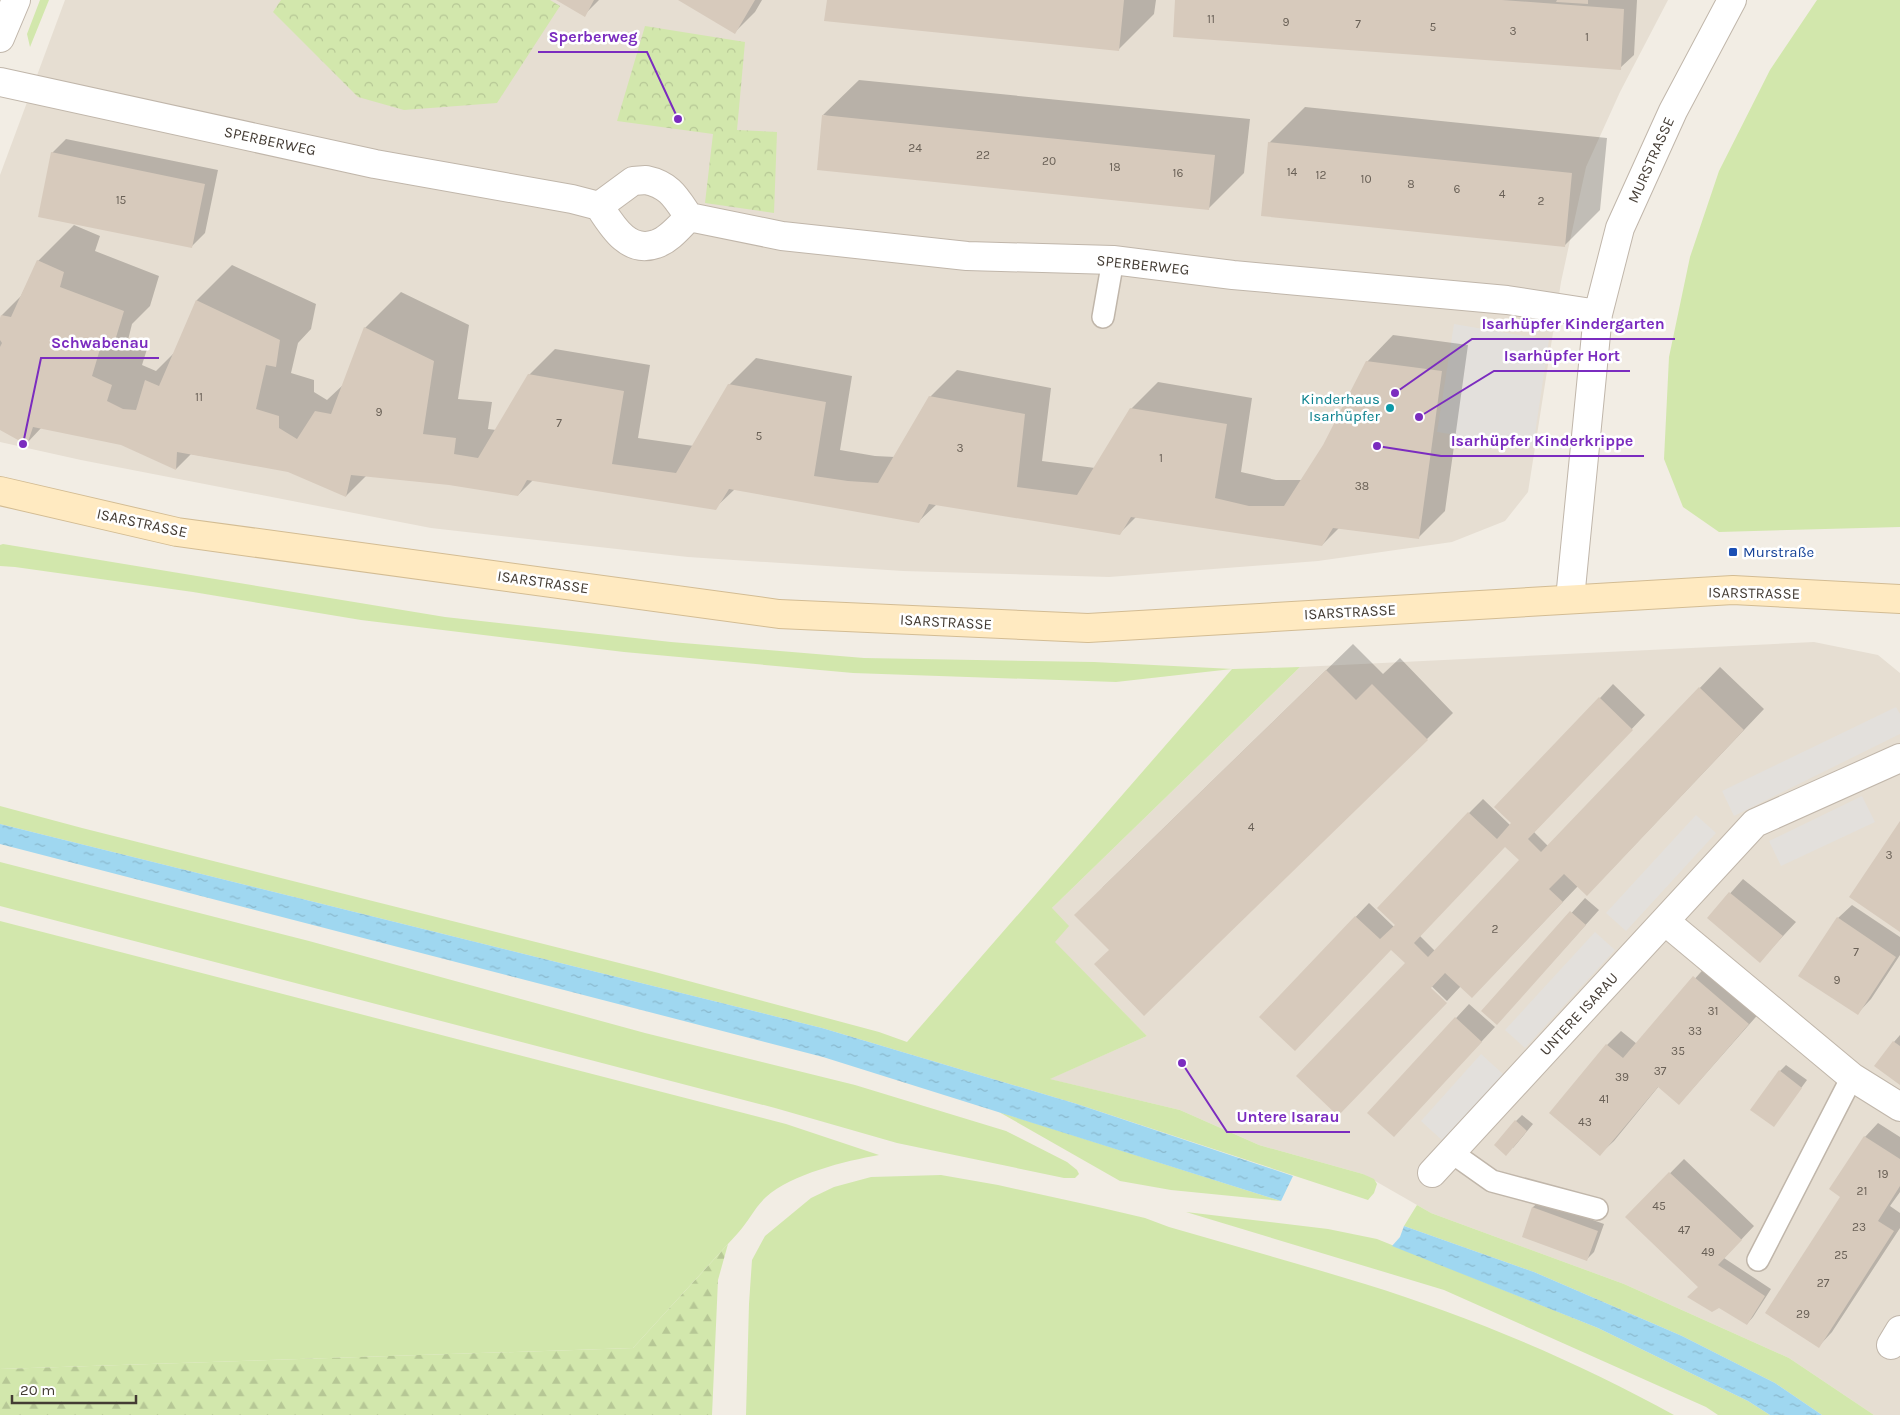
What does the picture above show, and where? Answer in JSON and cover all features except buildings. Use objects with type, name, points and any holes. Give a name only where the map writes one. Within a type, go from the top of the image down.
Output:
[{"type":"main road","name":"ISARSTRASSE","points":[[0,491],[177,532],[779,614],[1088,628],[1570,598],[1733,590],[1900,599]]},
{"type":"street","points":[[0,38],[16,0]]},
{"type":"street","name":"MURSTRASSE","points":[[1570,598],[1598,314],[1620,228],[1673,111],[1732,0]]},
{"type":"street","name":"SPERBERWEG","points":[[0,82],[375,164],[572,199],[599,206]]},
{"type":"street","points":[[646,180],[658,183],[669,190],[689,217],[668,237],[656,244],[643,246],[631,243],[620,235],[599,206],[633,182],[646,180]]},
{"type":"street","name":"SPERBERWEG","points":[[689,217],[782,236],[967,256],[1113,260],[1233,274],[1507,300],[1598,314]]},
{"type":"street","name":"UNTERE ISARAU","points":[[1432,1173],[1756,824],[1900,758]]},
{"type":"street","points":[[1666,922],[1852,1077],[1900,1107]]},
{"type":"lane","points":[[1103,317],[1113,260]]},
{"type":"lane","points":[[1758,1260],[1852,1077]]},
{"type":"lane","points":[[1451,1152],[1492,1181],[1597,1209]]},
{"type":"shaded area","points":[[65,0],[1668,0],[1620,92],[1586,167],[1561,282],[1528,492],[1505,521],[1452,542],[1318,561],[1109,577],[903,571],[688,557],[431,528],[81,460],[0,442],[0,175]]},
{"type":"shaded area","points":[[1454,324],[1549,340],[1533,447],[1437,432]]},
{"type":"shaded area","points":[[1814,642],[1878,655],[1900,673],[1900,1415],[1874,1415],[1789,1358],[1624,1284],[1431,1213],[1363,1174],[1259,1145],[1180,1110],[1049,1079],[1147,1036],[1054,942],[1052,908],[1300,667]]},
{"type":"shaded area","points":[[1896,707],[1900,714],[1900,734],[1734,816],[1722,791]]},
{"type":"shaded area","points":[[1862,796],[1875,822],[1781,866],[1769,841]]},
{"type":"shaded area","points":[[1696,815],[1716,833],[1626,931],[1606,913]]},
{"type":"shaded area","points":[[1595,932],[1615,950],[1525,1048],[1505,1030]]},
{"type":"shaded area","points":[[1481,1054],[1504,1075],[1444,1142],[1421,1121]]},
{"type":"green space","points":[[40,0],[49,0],[30,47],[27,34]]},
{"type":"green space","points":[[281,0],[550,0],[560,6],[497,103],[404,110],[358,97],[273,12]]},
{"type":"green space","points":[[1817,0],[1900,0],[1900,527],[1719,532],[1683,507],[1664,459],[1669,357],[1690,257],[1719,171],[1770,70]]},
{"type":"green space","points":[[645,26],[745,42],[737,130],[777,132],[774,213],[705,203],[713,134],[617,121]]},
{"type":"green space","points":[[0,545],[445,617],[671,642],[864,658],[1094,662],[1233,669],[1300,667],[1052,908],[1069,926],[1055,942],[1147,1036],[1050,1079],[1180,1110],[1259,1145],[1363,1174],[1374,1179],[1377,1184],[1374,1193],[1368,1200],[1077,1104],[822,1028],[0,824],[0,806],[655,972],[879,1032],[907,1042],[1232,669],[1116,682],[853,673],[624,652],[361,620],[193,592],[0,566]]},
{"type":"green space","points":[[0,862],[309,941],[645,1033],[855,1085],[1006,1131],[1067,1162],[1079,1174],[1075,1178],[1064,1178],[897,1143],[775,1108],[0,906]]},
{"type":"green space","points":[[0,921],[786,1124],[879,1155],[835,1165],[804,1175],[766,1197],[738,1233],[633,1348],[0,1369]]},
{"type":"green space","points":[[999,1112],[1281,1201],[1171,1190],[1120,1181]]},
{"type":"green space","points":[[941,1175],[998,1185],[1145,1218],[1169,1227],[1365,1284],[1444,1311],[1523,1342],[1600,1377],[1674,1415],[746,1415],[752,1260],[765,1236],[811,1198],[834,1187],[871,1177]]},
{"type":"green space","points":[[1417,1205],[1431,1213],[1624,1284],[1789,1358],[1874,1415],[1822,1415],[1775,1383],[1682,1336],[1534,1272],[1404,1226]]},
{"type":"green space","points":[[1186,1212],[1328,1229],[1377,1239],[1598,1328],[1748,1401],[1770,1415],[1718,1415],[1706,1407],[1444,1290]]},
{"type":"green space","points":[[728,1244],[718,1280],[712,1415],[0,1415],[0,1369],[633,1348]]},
{"type":"water","points":[[0,824],[822,1028],[1077,1104],[1293,1176],[1281,1201],[823,1057],[0,844]]},
{"type":"water","points":[[1404,1226],[1534,1272],[1682,1336],[1775,1383],[1822,1415],[1770,1415],[1748,1401],[1598,1328],[1392,1246],[1400,1237]]},
{"type":"place","name":"Sperberweg","points":[[678,119]]},
{"type":"place","name":"Isarhüpfer Kindergarten","points":[[1395,393]]},
{"type":"place","name":"Kinderhaus Isarhüpfer","points":[[1390,408]]},
{"type":"place","name":"Isarhüpfer Hort","points":[[1419,417]]},
{"type":"place","name":"Schwabenau","points":[[23,444]]},
{"type":"place","name":"Isarhüpfer Kinderkrippe","points":[[1377,446]]},
{"type":"place","name":"Murstraße","points":[[1733,552]]},
{"type":"place","name":"Untere Isarau","points":[[1182,1063]]}]
